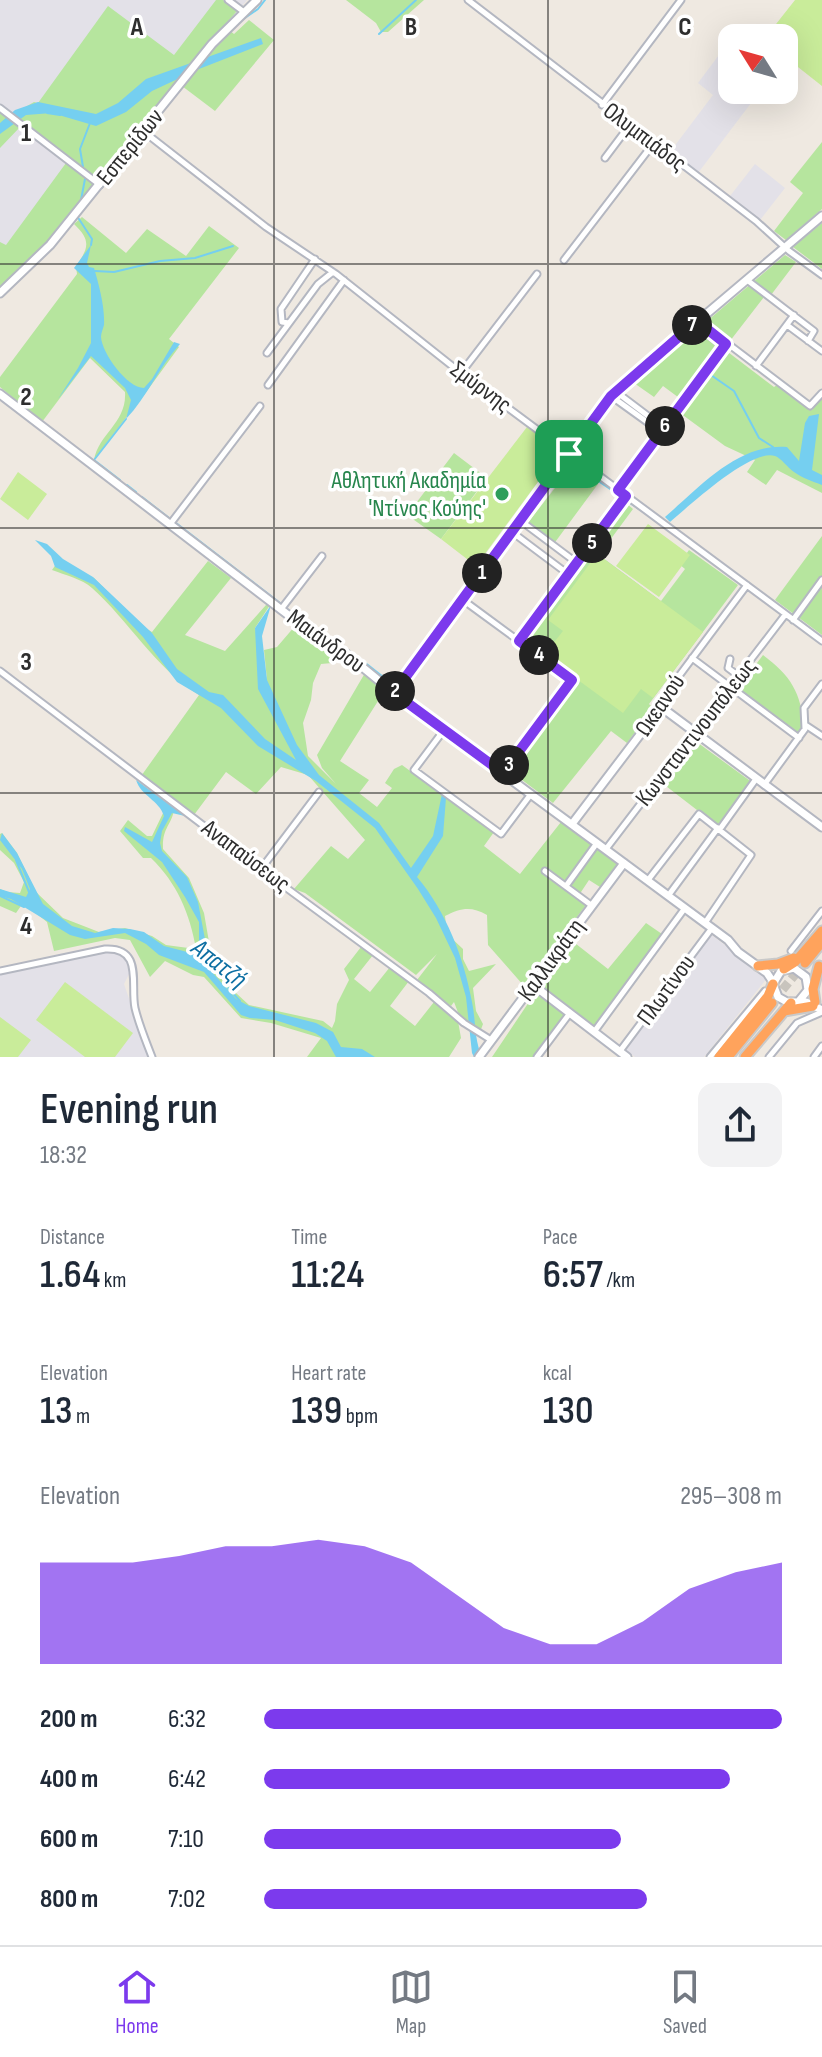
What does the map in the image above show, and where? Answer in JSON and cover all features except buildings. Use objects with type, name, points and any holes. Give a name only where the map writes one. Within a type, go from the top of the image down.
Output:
[{"type":"highway","points":[[808,986],[822,931]]},
{"type":"highway","points":[[776,1007],[820,1008],[813,989],[812,962],[822,942]]},
{"type":"highway","points":[[781,971],[812,962],[822,950]]},
{"type":"highway","points":[[758,966],[812,962]]},
{"type":"highway","points":[[719,1057],[768,996],[770,986]]},
{"type":"highway","points":[[728,1057],[776,1007],[795,1002]]},
{"type":"highway","points":[[736,1057],[776,1007]]},
{"type":"highway","points":[[745,1057],[776,1007]]},
{"type":"street","points":[[228,0],[244,12]]},
{"type":"street","name":"Εσπερίδων","points":[[0,293],[50,245],[212,44],[257,0]]},
{"type":"street","name":"Ολυμπιάδος","points":[[468,0],[822,275]]},
{"type":"street","points":[[602,105],[681,0]]},
{"type":"street","points":[[0,108],[100,185]]},
{"type":"street","points":[[605,158],[629,126]]},
{"type":"street","name":"Σμύρνης","points":[[143,131],[266,227],[344,280],[461,373],[822,641]]},
{"type":"street","points":[[564,260],[653,144]]},
{"type":"street","points":[[394,693],[613,394],[822,216]]},
{"type":"street","points":[[289,323],[282,322],[281,309],[315,259]]},
{"type":"street","points":[[267,353],[325,276],[333,272]]},
{"type":"street","points":[[461,373],[537,274]]},
{"type":"street","points":[[268,385],[344,280]]},
{"type":"street","points":[[746,280],[814,331],[808,341]]},
{"type":"street","points":[[756,366],[794,315]]},
{"type":"street","points":[[696,322],[719,343],[726,344],[810,406],[822,393]]},
{"type":"street","points":[[787,325],[822,351]]},
{"type":"street","points":[[618,490],[726,344]]},
{"type":"street","name":"Μαιάνδρου","points":[[0,394],[300,624],[344,652],[394,693],[708,925],[767,973],[770,986]]},
{"type":"street","points":[[613,394],[662,430]]},
{"type":"street","points":[[171,523],[260,406]]},
{"type":"street","points":[[519,641],[626,496]]},
{"type":"street","points":[[521,521],[577,563]]},
{"type":"street","points":[[512,532],[568,574]]},
{"type":"street","points":[[282,608],[322,556]]},
{"type":"street","points":[[793,620],[822,580]]},
{"type":"street","name":"Ωκεανού","points":[[572,824],[661,707],[661,700],[747,585]]},
{"type":"street","points":[[463,600],[572,680],[503,773]]},
{"type":"street","name":"Κωνσταντινουπόλεως","points":[[606,849],[786,615]]},
{"type":"street","points":[[692,658],[799,738]]},
{"type":"street","points":[[730,659],[728,668],[740,677]]},
{"type":"street","name":"Αναπαύσεως","points":[[0,671],[492,1041]]},
{"type":"street","points":[[764,785],[807,726],[804,708],[822,684]]},
{"type":"street","points":[[661,707],[822,827]]},
{"type":"street","points":[[807,726],[822,736]]},
{"type":"street","points":[[444,729],[414,770],[501,834],[531,794]]},
{"type":"street","points":[[668,896],[756,779]]},
{"type":"street","points":[[261,869],[319,792]]},
{"type":"street","points":[[648,880],[699,814],[719,829]]},
{"type":"street","name":"Πλωτίνου","points":[[624,1054],[751,855],[719,829]]},
{"type":"street","points":[[566,886],[598,843]]},
{"type":"street","name":"Καλλικράτη","points":[[479,1057],[624,863]]},
{"type":"street","points":[[545,871],[591,905]]},
{"type":"street","points":[[594,1032],[685,908]]},
{"type":"street","points":[[791,951],[822,911]]},
{"type":"street","points":[[0,971],[105,949],[123,952],[134,971],[135,1006],[152,1057]]},
{"type":"street","points":[[767,973],[799,970],[820,1008]]},
{"type":"street","points":[[710,1057],[781,971]]},
{"type":"street","points":[[533,985],[624,1054]]},
{"type":"street","points":[[770,986],[778,997],[820,1008]]},
{"type":"street","points":[[795,1002],[808,986]]},
{"type":"street","points":[[769,1057],[797,1023],[820,1008]]},
{"type":"street","points":[[537,1057],[570,1013]]},
{"type":"street","points":[[814,1057],[822,1046]]},
{"type":"shaded area","points":[[0,0],[247,0],[97,182],[0,290]]},
{"type":"shaded area","points":[[718,56],[718,104],[750,104],[698,173],[670,152],[713,95],[698,83]]},
{"type":"shaded area","points":[[755,164],[785,188],[760,220],[730,196]]},
{"type":"shaded area","points":[[710,934],[768,977],[704,1057],[635,1057],[625,1049]]},
{"type":"shaded area","points":[[107,951],[121,954],[129,964],[130,972],[124,984],[149,1057],[0,1057],[0,974]]},
{"type":"green space","points":[[216,0],[223,0],[237,11],[209,43],[229,30],[234,34],[249,20],[274,40],[215,111],[182,86],[98,181],[21,126],[0,148],[0,109],[10,116],[34,102],[38,103],[108,6],[174,55]]},
{"type":"green space","points":[[346,0],[424,0],[388,32],[381,32],[376,23]]},
{"type":"green space","points":[[795,0],[822,0],[822,86],[798,67],[798,24],[776,24]]},
{"type":"green space","points":[[822,142],[822,209],[786,240],[774,231],[803,193],[790,182]]},
{"type":"green space","points":[[66,163],[95,185],[48,244],[0,289],[0,242],[6,245]]},
{"type":"green space","points":[[82,217],[126,253],[147,229],[186,256],[209,226],[239,248],[169,339],[179,347],[144,395],[137,391],[137,403],[94,460],[101,442],[122,412],[125,392],[90,358],[42,422],[0,387],[0,377],[77,274],[76,266],[84,254],[86,240],[74,224]]},
{"type":"green space","points":[[822,223],[822,269],[793,247]]},
{"type":"green space","points":[[785,255],[796,262],[730,341],[726,339],[720,346],[774,387],[777,385],[812,410],[822,397],[822,493],[777,470],[766,485],[747,472],[755,460],[725,446],[680,413],[686,403],[663,386],[654,397],[634,383]]},
{"type":"green space","name":"Αθλητική Ακαδημία 'Ντίνος Κούης'","points":[[527,427],[560,452],[476,566],[441,539]]},
{"type":"green space","points":[[454,453],[487,478],[441,539],[407,515]]},
{"type":"green space","points":[[573,465],[598,484],[553,545],[526,525]]},
{"type":"green space","points":[[18,472],[47,494],[28,520],[0,499]]},
{"type":"green space","points":[[626,503],[633,509],[599,555],[661,601],[685,569],[679,564],[689,550],[738,585],[649,704],[653,708],[627,743],[611,731],[553,803],[510,771],[581,675],[563,641],[550,659],[522,639]]},
{"type":"green space","points":[[648,524],[690,555],[659,597],[616,566]]},
{"type":"green space","points":[[822,536],[822,635],[775,600]]},
{"type":"green space","points":[[597,554],[703,632],[653,698],[641,689],[623,713],[544,655],[563,631],[548,620]]},
{"type":"green space","points":[[208,561],[231,578],[185,635],[225,651],[266,605],[270,605],[255,628],[267,680],[264,650],[277,647],[295,626],[344,661],[337,658],[332,663],[321,664],[303,723],[308,756],[336,784],[322,768],[317,755],[365,673],[385,690],[340,761],[369,780],[359,793],[377,807],[392,788],[385,783],[394,769],[402,765],[494,832],[484,846],[520,874],[561,822],[617,864],[600,887],[589,880],[577,898],[586,905],[524,986],[488,945],[487,915],[466,909],[445,916],[447,934],[463,949],[463,959],[469,971],[496,964],[473,988],[476,1011],[483,1024],[480,1032],[459,1015],[454,1002],[451,1006],[417,980],[437,954],[416,975],[305,893],[294,889],[331,846],[348,859],[365,840],[308,775],[281,767],[256,794],[226,772],[191,819],[139,779],[199,695],[155,658],[92,588],[52,570],[57,563],[94,578],[142,626],[152,632]]},
{"type":"green space","points":[[763,655],[781,670],[797,695],[804,728],[797,736],[736,691]]},
{"type":"green space","points":[[694,740],[753,783],[719,827],[662,783]]},
{"type":"green space","points":[[165,809],[174,810],[164,836],[163,849],[189,878],[204,913],[213,965],[223,981],[249,1005],[323,1021],[332,1028],[337,1004],[349,980],[344,969],[361,947],[373,955],[354,979],[370,992],[390,967],[409,981],[390,1006],[415,1026],[434,1002],[458,1021],[461,1038],[449,1057],[307,1057],[321,1038],[271,1023],[241,1018],[204,977],[165,961],[150,977],[130,940],[115,938],[54,951],[47,922],[23,903],[16,913],[0,906],[0,889],[20,893],[24,882],[14,863],[0,850],[2,833],[17,853],[36,892],[63,918],[99,932],[125,928],[152,936],[166,945],[196,949],[186,911],[175,889],[151,858],[143,858],[120,831],[128,820],[147,836],[152,836]]},
{"type":"green space","points":[[646,923],[662,934],[593,1027],[538,986],[571,940],[608,969]]},
{"type":"green space","points":[[65,982],[133,1033],[115,1057],[85,1057],[36,1020]]},
{"type":"green space","points":[[535,993],[569,1018],[541,1057],[492,1057]]},
{"type":"green space","points":[[0,1017],[31,1040],[18,1057],[0,1057]]},
{"type":"water","points":[[261,38],[263,44],[152,91],[126,112],[96,126],[52,113],[26,115],[0,134],[0,123],[15,110],[38,102],[96,114],[118,103],[146,79]]},
{"type":"water","points":[[91,245],[87,263],[94,268],[101,296],[104,318],[102,344],[123,376],[144,388],[174,342],[180,344],[126,419],[131,400],[125,388],[91,356],[58,399],[91,343],[91,284],[74,268]]},
{"type":"water","points":[[819,414],[812,470],[822,475],[822,485],[797,474],[775,456],[764,456],[720,480],[670,522],[665,517],[721,469],[752,452],[787,447],[799,461],[805,423],[809,416]]},
{"type":"water","points":[[35,540],[47,544],[63,559],[93,577],[152,633],[177,669],[209,692],[223,695],[265,739],[296,760],[258,689],[255,628],[271,605],[262,636],[267,680],[297,745],[319,775],[379,823],[411,868],[433,836],[442,794],[446,798],[443,836],[417,877],[437,905],[459,952],[469,985],[482,1057],[474,1057],[472,1053],[466,997],[455,958],[436,918],[375,828],[316,781],[258,746],[221,708],[177,682],[143,637],[94,585],[55,567],[51,556]]},
{"type":"water","points":[[136,780],[185,816],[172,813],[162,831],[160,843],[162,851],[187,877],[198,902],[211,971],[236,999],[249,1006],[316,1023],[333,1032],[341,1047],[362,1049],[375,1057],[336,1057],[327,1041],[315,1033],[275,1020],[241,1015],[204,972],[159,955],[125,933],[85,939],[70,935],[11,899],[0,896],[0,889],[26,897],[30,889],[22,869],[0,840],[2,833],[17,853],[43,904],[72,926],[95,933],[113,928],[144,932],[164,946],[195,954],[199,948],[199,922],[185,897],[162,862],[124,831],[125,827],[152,842],[164,816]]},
{"type":"waterway","points":[[239,22],[265,0]]},
{"type":"waterway","points":[[379,34],[416,0]]},
{"type":"waterway","points":[[47,113],[60,115]]},
{"type":"waterway","points":[[83,167],[80,149],[90,123]]},
{"type":"waterway","points":[[81,200],[85,179]]},
{"type":"waterway","points":[[77,216],[92,239],[91,245]]},
{"type":"waterway","points":[[95,271],[114,272],[160,261],[195,258],[233,246]]},
{"type":"waterway","points":[[708,373],[734,391],[759,438],[773,447]]},
{"type":"waterway","points":[[120,480],[94,460],[126,419]]},
{"type":"waterway","points":[[573,464],[622,497]]},
{"type":"waterway","points":[[127,485],[136,492]]},
{"type":"waterway","points":[[142,497],[169,518]]},
{"type":"waterway","points":[[627,501],[651,517]]},
{"type":"waterway","points":[[176,523],[280,603]]},
{"type":"waterway","points":[[287,609],[392,684]]},
{"type":"waterway","name":"Απατζή","points":[[16,860],[29,892]]},
{"type":"waterway","name":"Απατζή","points":[[0,896],[24,907]]},
{"type":"waterway","name":"Απατζή","points":[[228,988],[240,1001]]},
{"type":"tunnel","points":[[774,1000],[803,965]]},
{"type":"place","name":"Αθλητική Ακαδημία 'Ντίνος Κούης'","points":[[502,494]]},
{"type":"route","points":[[697,321],[726,344],[618,490],[626,496],[519,641],[572,680],[503,773],[394,693],[569,454],[615,391],[697,321]]}]
